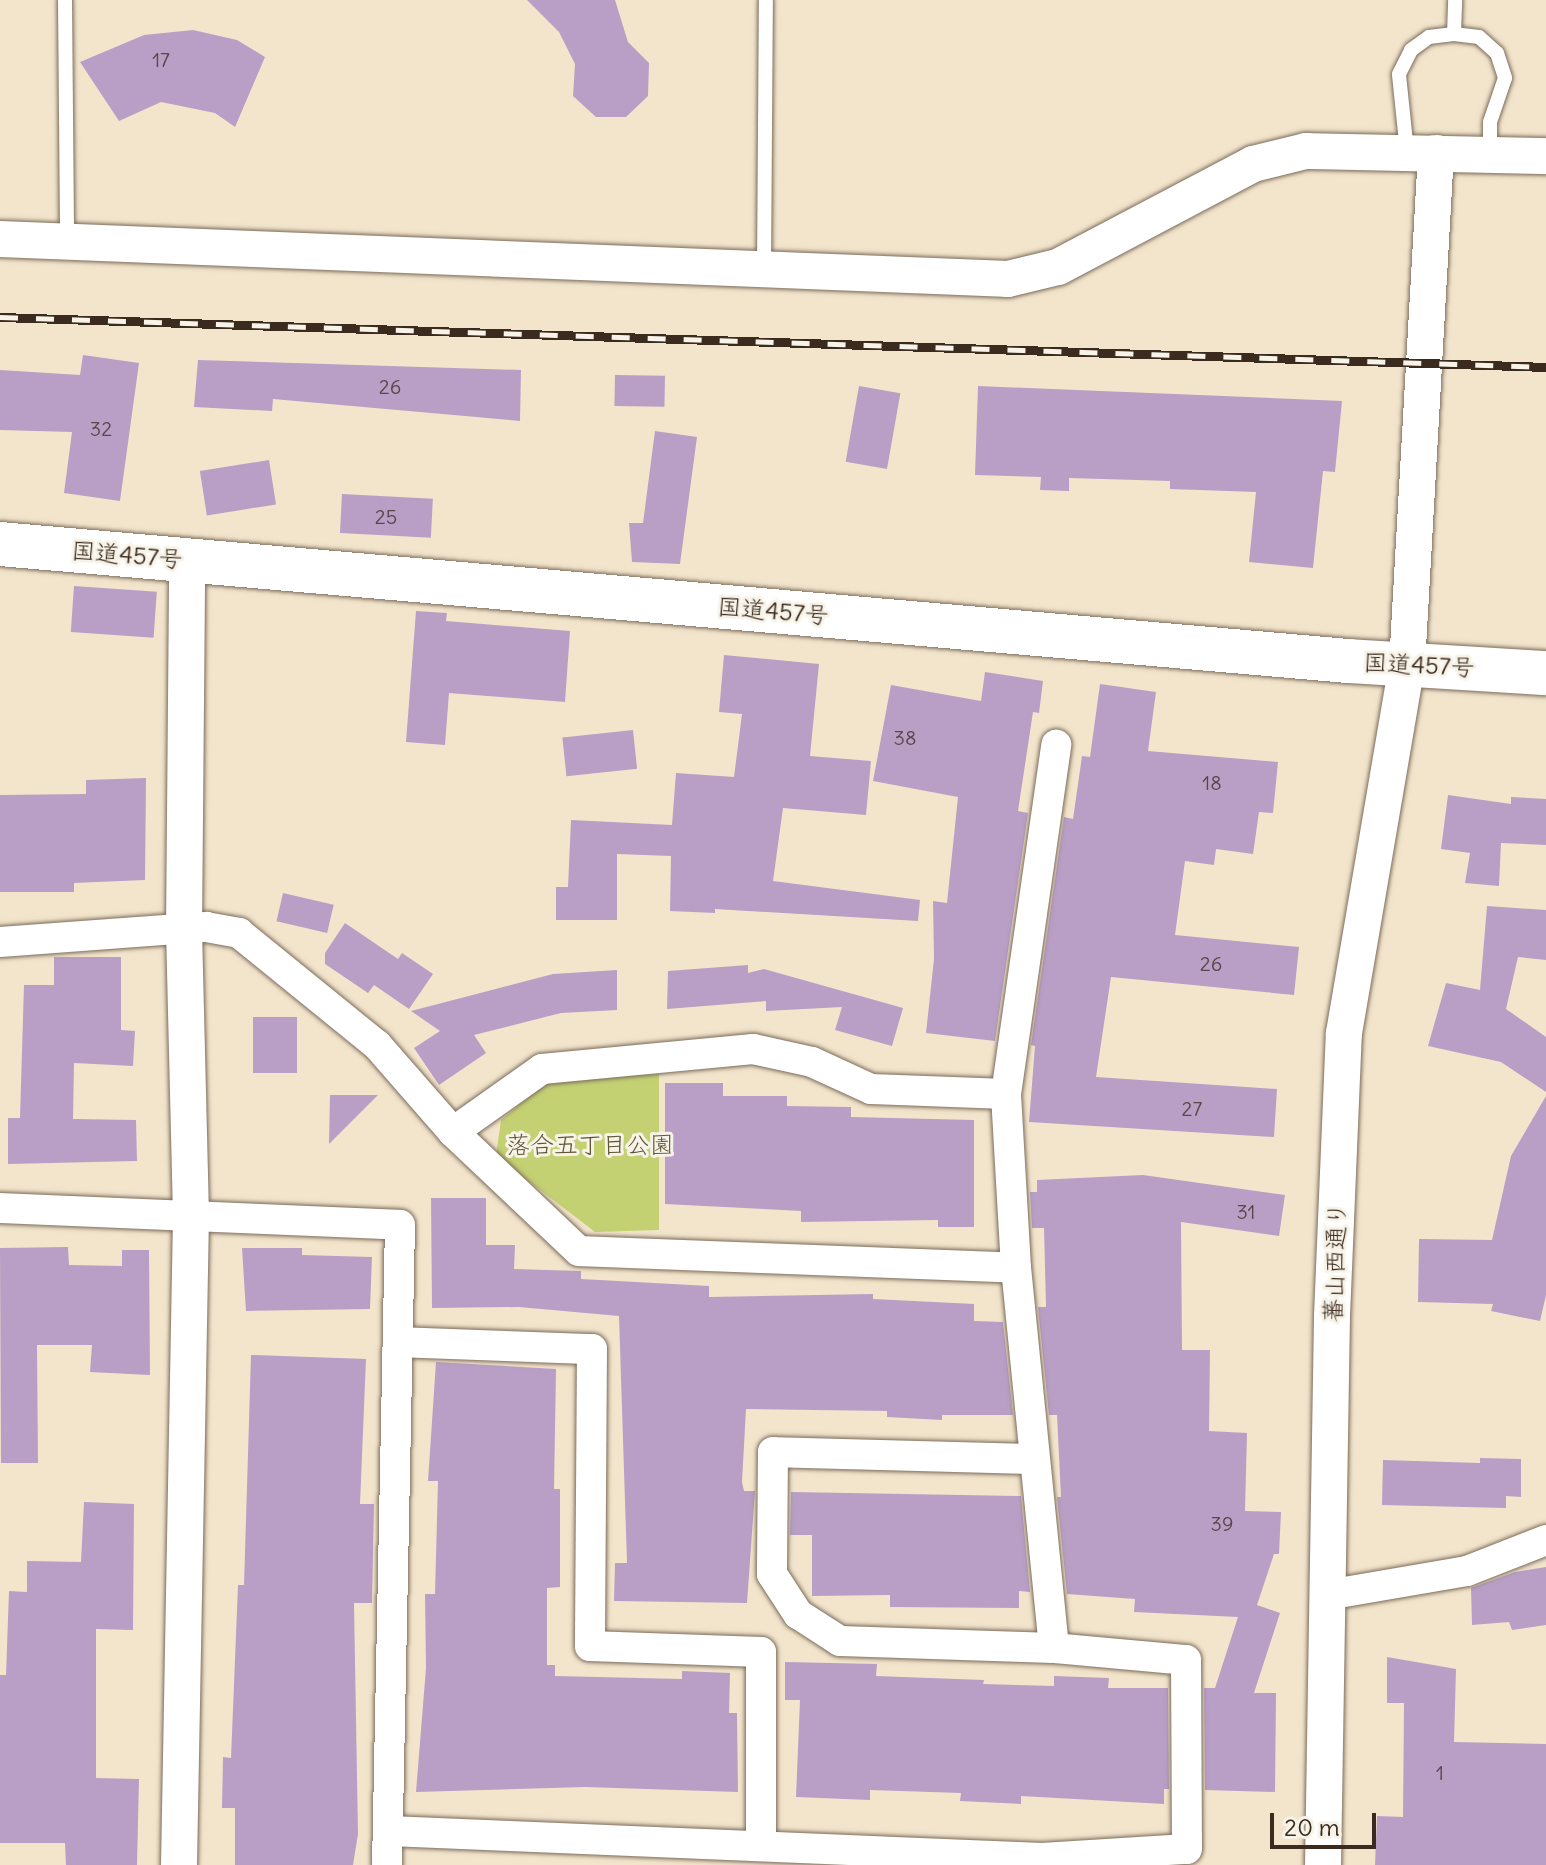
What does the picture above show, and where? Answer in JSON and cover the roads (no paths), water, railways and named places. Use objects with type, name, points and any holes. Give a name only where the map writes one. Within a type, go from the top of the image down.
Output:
[{"type":"highway","name":"国道457号","points":[[0,544],[1407,665],[1546,673]]},
{"type":"street","points":[[0,239],[1008,279],[1058,267],[1253,164],[1306,151],[1546,156]]},
{"type":"street","name":"蕃山西通り","points":[[1323,1865],[1327,1595],[1344,1033],[1407,665],[1421,153]]},
{"type":"street","points":[[179,1865],[191,1216],[184,930],[187,560]]},
{"type":"street","points":[[1054,1648],[1016,1268],[1006,1094],[1056,745]]},
{"type":"street","points":[[0,942],[206,927],[239,933],[377,1045],[453,1132],[579,1251],[1016,1268]]},
{"type":"street","points":[[453,1132],[542,1069],[753,1049],[812,1062],[871,1089],[1006,1094]]},
{"type":"street","points":[[0,1208],[400,1225],[387,1865]]},
{"type":"street","points":[[398,1342],[592,1349],[590,1646],[761,1652],[761,1845]]},
{"type":"street","points":[[389,1831],[761,1845],[1043,1861],[1187,1849],[1186,1660],[1054,1648],[840,1641],[798,1614],[772,1574],[773,1452],[1034,1459]]},
{"type":"street","points":[[1327,1595],[1467,1571],[1546,1540]]},
{"type":"lane","points":[[65,0],[67,242]]},
{"type":"lane","points":[[764,270],[766,0]]},
{"type":"lane","points":[[1454,34],[1455,0]]},
{"type":"lane","points":[[1421,153],[1399,74],[1411,50],[1429,37],[1454,34],[1479,37],[1497,53],[1505,78],[1490,122],[1490,154]]},
{"type":"railway","points":[[0,317],[1546,367]]},
{"type":"park label","name":"落合五丁目公園","points":[[590,1145]]}]
